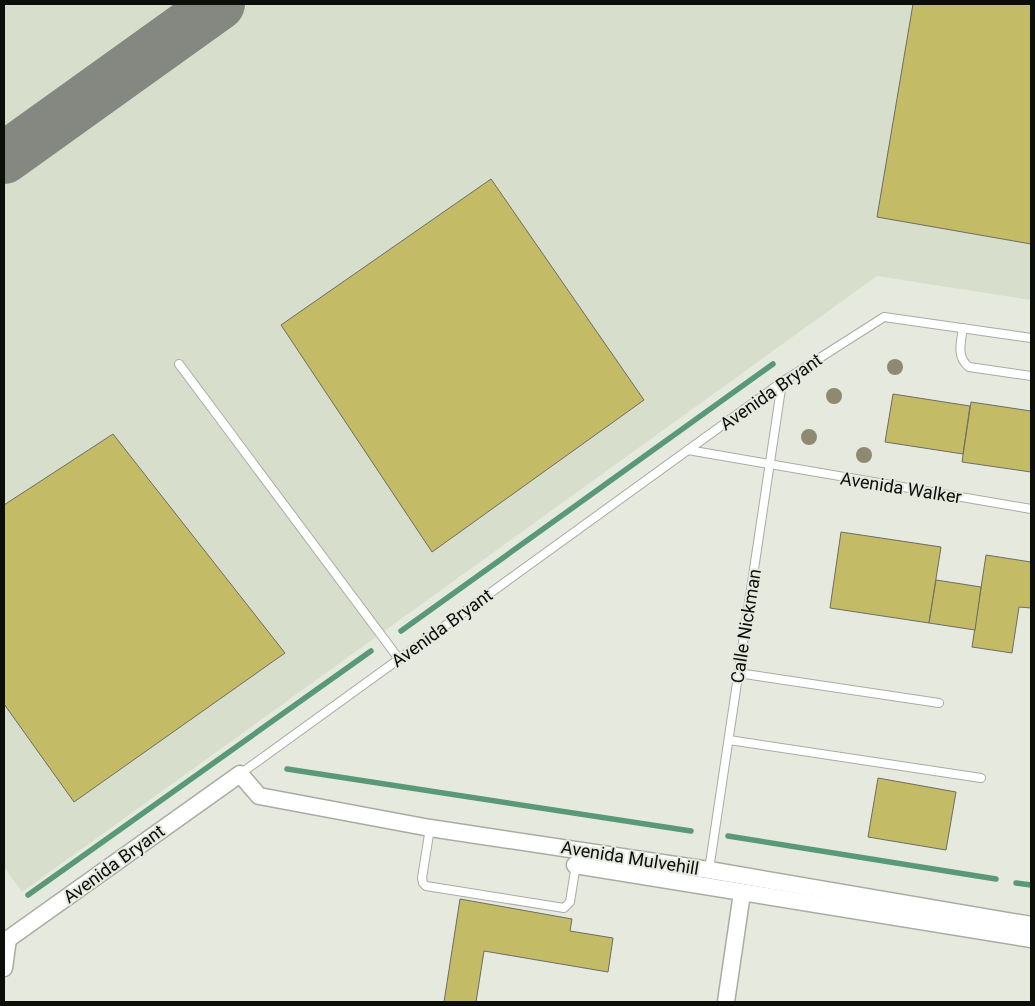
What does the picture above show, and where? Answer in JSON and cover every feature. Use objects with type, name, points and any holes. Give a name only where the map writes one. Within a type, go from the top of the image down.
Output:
[{"type":"street","name":"Avenida Mulvehill","points":[[240,774],[259,796],[577,857],[709,870],[1031,925]]},
{"type":"street","name":"Avenida Bryant","points":[[6,941],[240,774]]},
{"type":"street","points":[[577,857],[742,893],[1031,939]]},
{"type":"street","points":[[726,1002],[742,893]]},
{"type":"street","points":[[4,968],[6,941]]},
{"type":"lane","name":"Avenida Bryant","points":[[240,774],[782,382],[884,317],[963,328]]},
{"type":"lane","points":[[1031,338],[963,328],[960,352],[965,364],[969,366],[1031,376]]},
{"type":"lane","points":[[179,364],[399,659]]},
{"type":"lane","name":"Calle Nickman","points":[[709,870],[782,382]]},
{"type":"lane","name":"Avenida Walker","points":[[688,450],[770,466],[1031,509]]},
{"type":"lane","points":[[738,673],[939,703]]},
{"type":"lane","points":[[728,740],[981,778]]},
{"type":"lane","points":[[430,828],[422,878],[423,884],[426,886],[564,908],[570,902],[577,857]]},
{"type":"shaded area","points":[[4,4],[1031,4],[1031,300],[877,276],[22,892],[4,867]]},
{"type":"building","points":[[913,4],[1031,4],[1031,244],[877,217]]},
{"type":"building","points":[[491,179],[644,400],[432,552],[281,325]]},
{"type":"building","points":[[893,394],[970,406],[963,454],[885,442]]},
{"type":"building","points":[[971,402],[1031,411],[1031,472],[962,462]]},
{"type":"building","points":[[113,434],[285,653],[74,802],[4,704],[4,505]]},
{"type":"building","points":[[841,532],[941,547],[929,623],[830,608]]},
{"type":"building","points":[[986,555],[1031,562],[1031,608],[1019,607],[1012,653],[972,647]]},
{"type":"building","points":[[936,580],[981,587],[975,630],[929,623]]},
{"type":"building","points":[[878,778],[956,792],[946,850],[868,837]]},
{"type":"building","points":[[460,899],[572,919],[570,931],[613,938],[608,972],[484,951],[476,1002],[444,1002]]},
{"type":"waterway","points":[[401,631],[773,364]]},
{"type":"waterway","points":[[28,895],[371,651]]},
{"type":"waterway","points":[[287,769],[691,831]]},
{"type":"waterway","points":[[728,836],[996,879]]},
{"type":"waterway","points":[[1016,883],[1031,885]]},
{"type":"taxiway","points":[[4,158],[219,4]]}]
